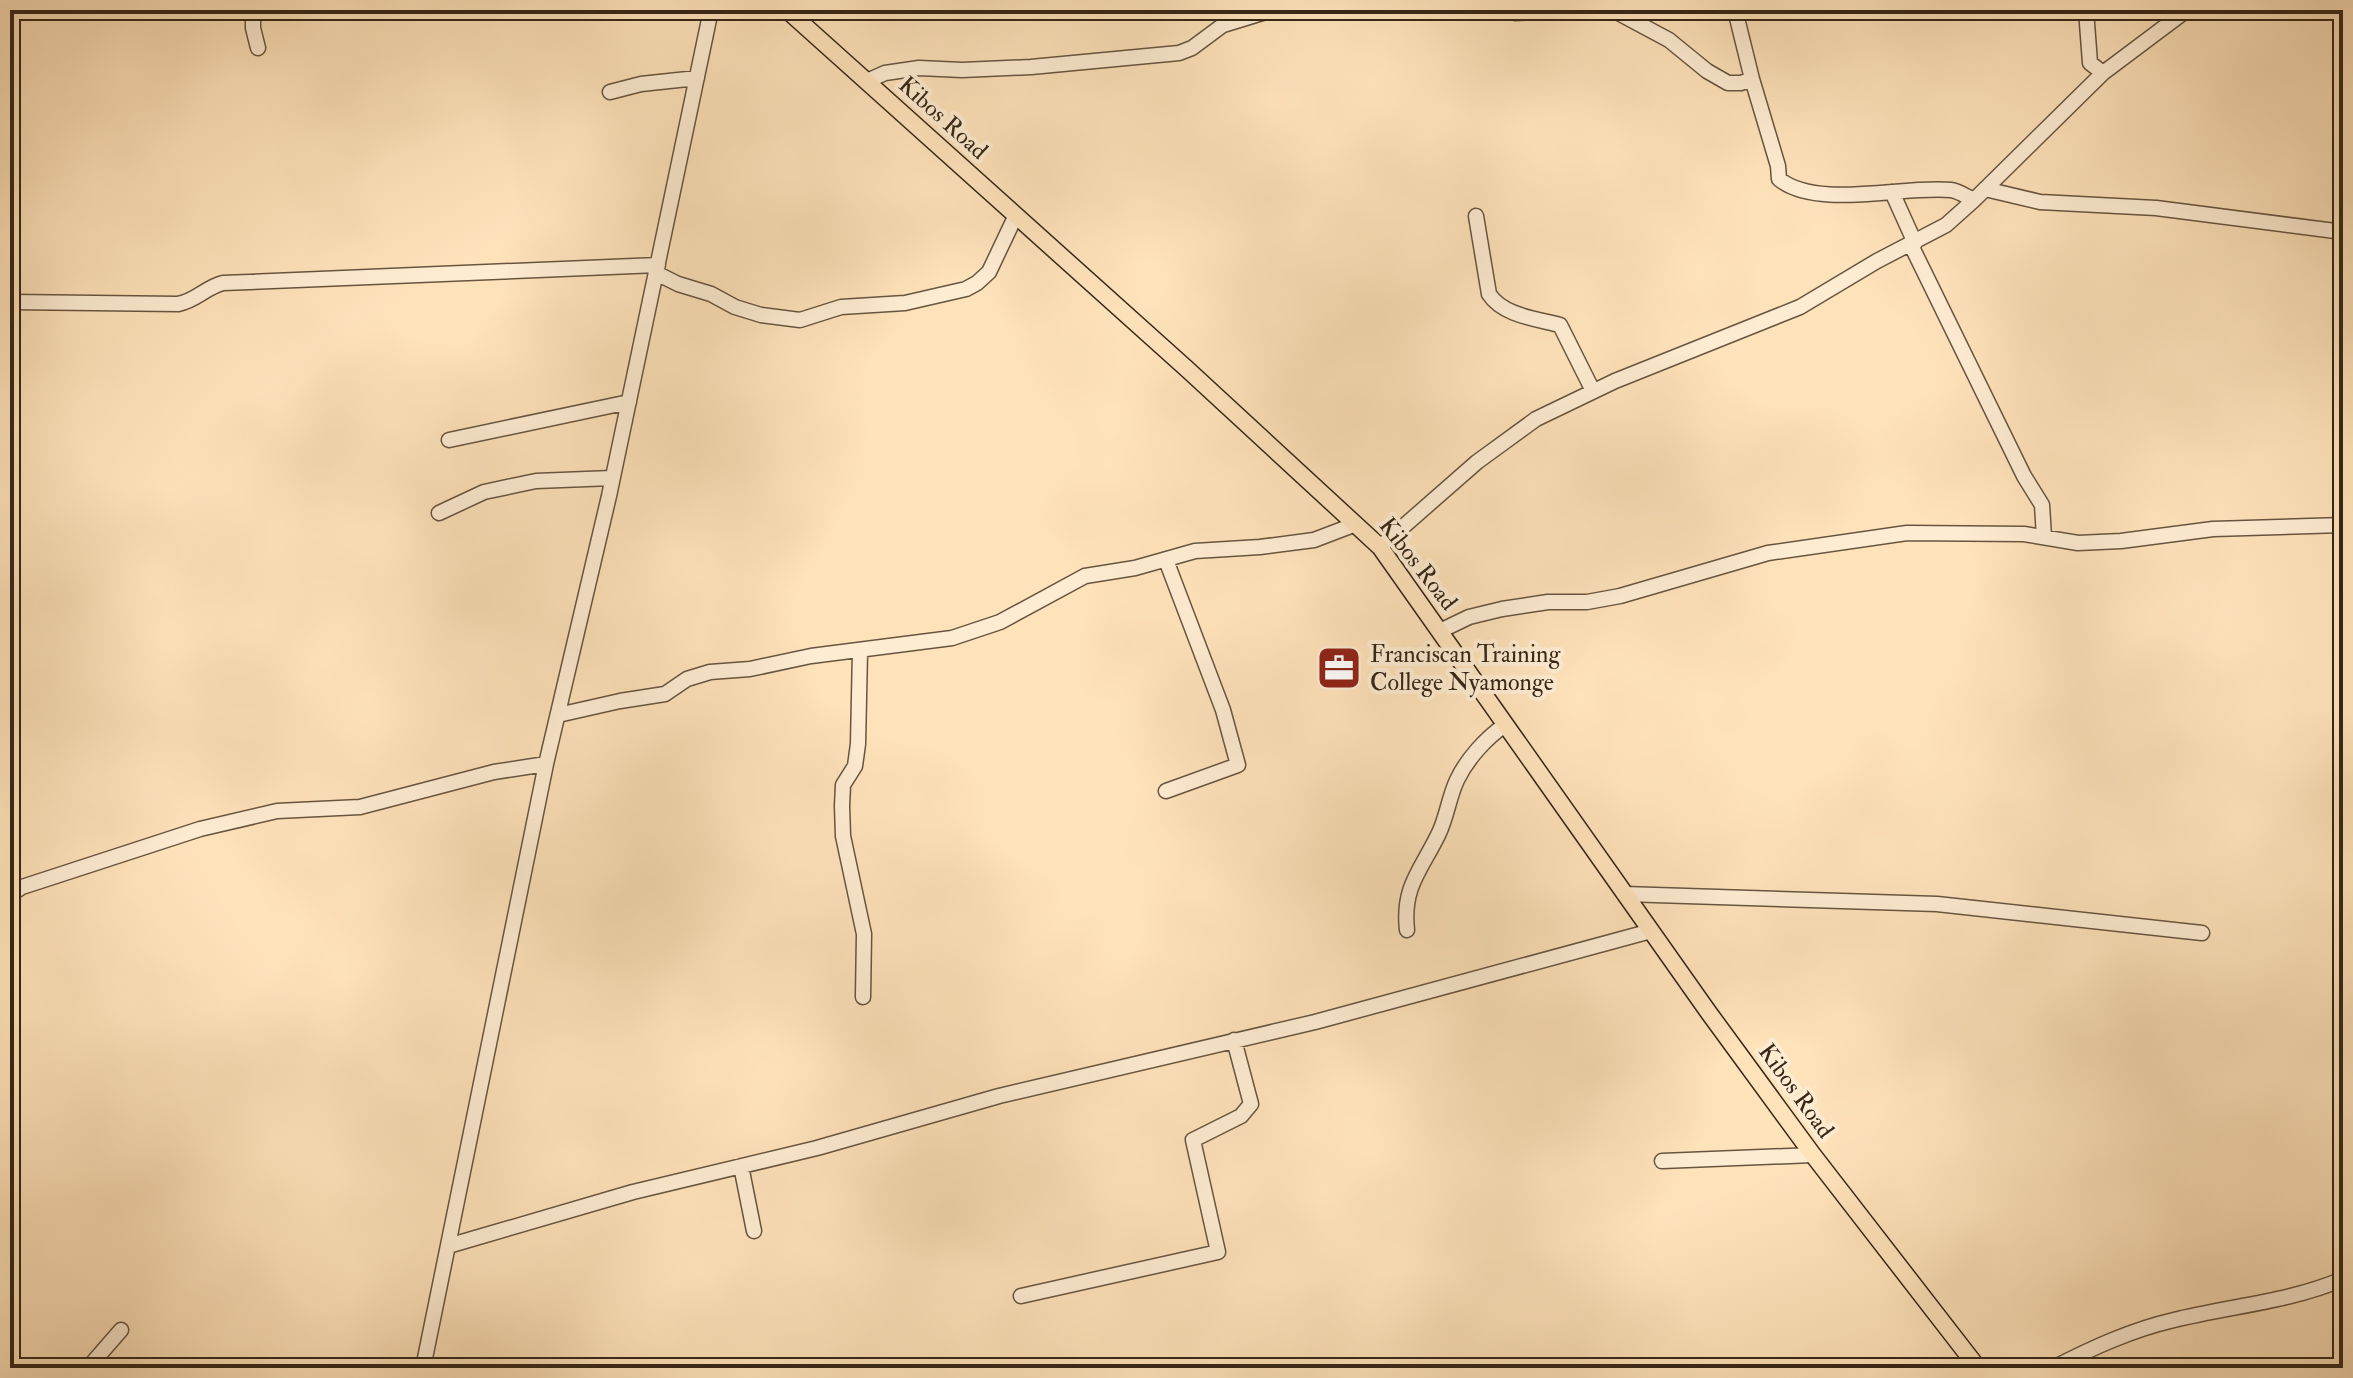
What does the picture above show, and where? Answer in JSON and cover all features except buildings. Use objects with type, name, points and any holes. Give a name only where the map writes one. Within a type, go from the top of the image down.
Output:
[{"type":"main road","name":"Kibos Road","points":[[787,10],[1380,547],[1624,894],[1813,1155],[1978,1368]]},
{"type":"street","points":[[253,10],[258,48]]},
{"type":"street","points":[[423,1368],[546,764],[629,402],[711,10]]},
{"type":"street","points":[[867,81],[885,73],[919,68],[1031,67],[1179,53],[1192,48],[1223,25],[1272,10]]},
{"type":"street","points":[[1509,10],[1515,13],[1577,10]]},
{"type":"street","points":[[1735,10],[1779,179],[1785,183],[1818,193],[1842,196],[1954,190],[2040,202],[2112,204],[2183,211],[2343,232]]},
{"type":"street","points":[[2086,10],[2090,63],[2103,73]]},
{"type":"street","points":[[1380,547],[1477,462],[1536,419],[1593,391],[1800,307],[1877,261],[1946,225],[2103,73],[2187,10]]},
{"type":"street","points":[[1620,11],[1669,40],[1707,71],[1728,83],[1752,79]]},
{"type":"street","points":[[610,92],[641,84],[697,78]]},
{"type":"street","points":[[1892,192],[1913,244],[2024,476],[2042,505],[2044,537]]},
{"type":"street","points":[[10,302],[178,304],[191,301],[212,286],[223,283],[657,269],[678,284],[711,294],[735,307],[761,315],[800,320],[841,307],[905,303],[966,289],[989,272],[1016,215]]},
{"type":"street","points":[[1476,216],[1489,294],[1493,300],[1522,316],[1560,325],[1593,391]]},
{"type":"street","points":[[449,440],[629,402]]},
{"type":"street","points":[[439,513],[484,492],[536,481],[612,478]]},
{"type":"street","points":[[558,715],[665,694],[687,679],[710,672],[750,669],[811,656],[927,643],[979,631],[1085,576],[1195,551],[1314,540],[1356,524]]},
{"type":"street","points":[[1440,631],[1469,617],[1502,609],[1620,596],[1768,553],[1907,533],[2024,534],[2078,543],[2121,541],[2213,529],[2343,525]]},
{"type":"street","points":[[1166,560],[1223,710],[1238,765],[1166,791]]},
{"type":"street","points":[[860,651],[858,744],[855,766],[843,785],[842,806],[843,836],[864,934],[863,997]]},
{"type":"street","points":[[1407,930],[1407,896],[1424,857],[1438,836],[1458,778],[1485,741],[1505,725]]},
{"type":"street","points":[[10,895],[22,887],[200,829],[277,811],[360,807],[494,772],[546,764]]},
{"type":"street","points":[[1624,894],[1922,903],[2202,933]]},
{"type":"street","points":[[448,1246],[633,1192],[817,1148],[1013,1092],[1315,1022],[1651,931]]},
{"type":"street","points":[[1021,1296],[1218,1252],[1193,1140],[1241,1116],[1251,1104],[1234,1040]]},
{"type":"street","points":[[1662,1161],[1813,1155]]},
{"type":"street","points":[[741,1166],[754,1231]]},
{"type":"street","points":[[2053,1368],[2095,1346],[2134,1331],[2307,1292],[2343,1279]]},
{"type":"street","points":[[88,1368],[121,1330]]},
{"type":"place","name":"Franciscan Training College Nyamonge","points":[[1339,668]]}]
